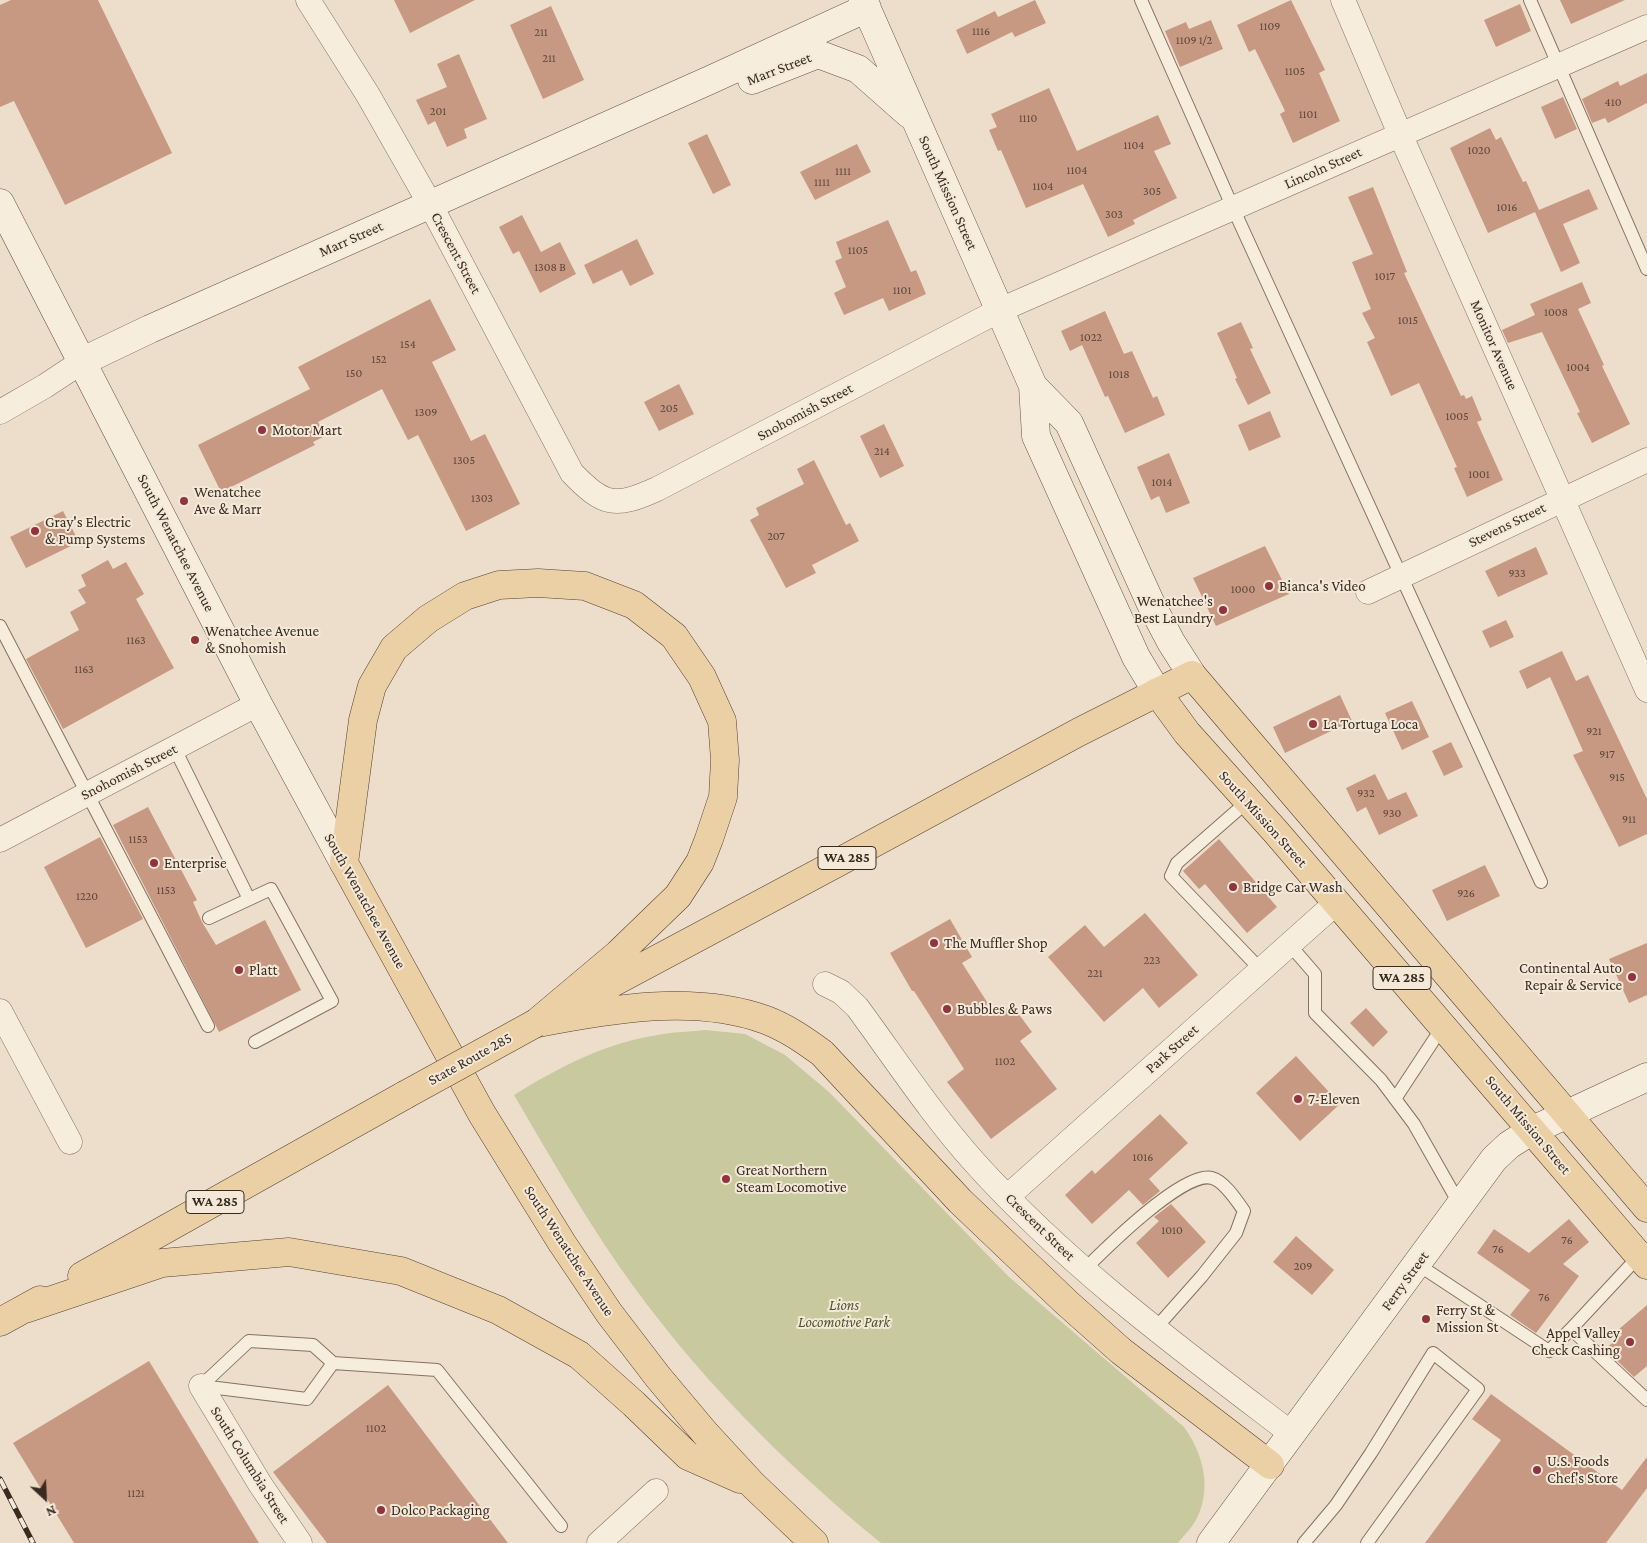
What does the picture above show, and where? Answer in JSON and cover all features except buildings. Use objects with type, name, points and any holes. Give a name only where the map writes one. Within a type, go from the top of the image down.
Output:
[{"type":"main road","name":"Marr Street","points":[[83,361],[150,329],[710,80],[865,4]]},
{"type":"main road","name":"South Mission Street","points":[[865,4],[1033,386],[1036,436],[1136,657],[1157,692],[1187,733],[1337,902],[1643,1260]]},
{"type":"main road","name":"Marr Street","points":[[710,80],[733,87],[818,54],[858,69],[916,120]]},
{"type":"main road","name":"South Wenatchee Avenue","points":[[0,203],[258,704],[482,1114],[562,1243],[610,1313],[658,1377],[705,1433],[753,1485],[814,1543]]},
{"type":"main road","name":"South Mission Street","points":[[1033,386],[1069,423],[1151,604],[1174,648],[1192,675],[1647,1208]]},
{"type":"main road","points":[[344,863],[363,720],[372,686],[394,648],[428,618],[465,596],[499,586],[547,583],[585,586],[634,605],[674,636],[702,677],[722,720],[725,760],[724,798],[700,862],[678,896],[618,954],[536,1023]]},
{"type":"main road","name":"WA 285","points":[[536,1023],[1079,732],[1192,675]]},
{"type":"main road","points":[[536,1023],[602,1011],[660,1006],[694,1006],[736,1012],[766,1020],[799,1036],[828,1060],[960,1201],[1067,1304],[1121,1351],[1270,1465]]},
{"type":"main road","name":"State Route 285","points":[[25,1309],[536,1023]]},
{"type":"main road","name":"Ferry Street","points":[[1211,1543],[1494,1159],[1509,1145],[1532,1131],[1647,1077]]},
{"type":"main road","points":[[25,1309],[162,1263],[288,1252],[401,1271],[498,1310],[579,1356],[634,1404],[688,1456],[753,1485]]},
{"type":"main road","name":"WA 285","points":[[0,1322],[25,1309]]},
{"type":"street","name":"Crescent Street","points":[[308,0],[368,95],[430,204],[572,473],[596,495],[606,500]]},
{"type":"street","name":"Monitor Avenue","points":[[1343,0],[1400,134],[1647,690]]},
{"type":"street","name":"Lincoln Street","points":[[1000,310],[1647,27]]},
{"type":"street","name":"Snohomish Street","points":[[606,500],[622,502],[657,489],[1000,310]]},
{"type":"street","name":"Marr Street","points":[[0,412],[83,361]]},
{"type":"street","name":"Stevens Street","points":[[1368,592],[1647,460]]},
{"type":"street","name":"Snohomish Street","points":[[0,840],[258,704]]},
{"type":"street","name":"Park Street","points":[[1007,1197],[1337,902]]},
{"type":"street","name":"Crescent Street","points":[[825,984],[841,992],[857,1007],[943,1125],[1007,1197],[1084,1270],[1163,1335],[1292,1434]]},
{"type":"street","points":[[0,1011],[70,1142]]},
{"type":"street","name":"South Columbia Street","points":[[201,1386],[260,1484],[300,1543]]},
{"type":"street","points":[[600,1543],[656,1491]]},
{"type":"lane","points":[[1141,0],[1233,208],[1541,882]]},
{"type":"lane","points":[[1530,0],[1647,269]]},
{"type":"lane","points":[[0,626],[208,1026]]},
{"type":"lane","points":[[175,749],[249,898]]},
{"type":"lane","points":[[1248,801],[1177,864],[1171,876],[1261,970]]},
{"type":"lane","points":[[209,918],[271,889],[332,1001],[255,1042]]},
{"type":"lane","points":[[1289,944],[1315,974],[1315,1013],[1380,1080],[1414,1124],[1460,1205]]},
{"type":"lane","points":[[1395,1099],[1443,1026]]},
{"type":"lane","points":[[1084,1270],[1153,1207],[1180,1187],[1203,1176],[1215,1178],[1232,1193],[1244,1211],[1236,1233],[1202,1276],[1163,1335]]},
{"type":"lane","points":[[1417,1264],[1549,1352],[1643,1260]]},
{"type":"lane","points":[[1571,1329],[1647,1400]]},
{"type":"lane","points":[[201,1386],[249,1342],[313,1345],[333,1363],[437,1370],[561,1526]]},
{"type":"lane","points":[[1304,1543],[1336,1505],[1433,1353],[1478,1389],[1367,1543]]},
{"type":"lane","points":[[201,1386],[307,1399],[333,1363]]},
{"type":"green space","name":"Lions Locomotive Park","points":[[705,1030],[745,1034],[785,1055],[829,1092],[1008,1276],[1184,1427],[1191,1437],[1200,1459],[1203,1471],[1204,1495],[1202,1507],[1195,1521],[1178,1543],[881,1543],[809,1480],[740,1414],[677,1342],[619,1266],[578,1203],[514,1095],[563,1067],[598,1051],[658,1035]]},
{"type":"railway","points":[[0,1479],[33,1543]]},
{"type":"place","name":"Motor Mart","points":[[262,430]]},
{"type":"place","name":"Wenatchee Ave & Marr","points":[[184,501]]},
{"type":"place","name":"Gray's Electric & Pump Systems","points":[[35,531]]},
{"type":"place","name":"Bianca's Video","points":[[1269,586]]},
{"type":"place","name":"Wenatchee's Best Laundry","points":[[1223,610]]},
{"type":"place","name":"Wenatchee Avenue & Snohomish","points":[[195,640]]},
{"type":"place","name":"La Tortuga Loca","points":[[1313,724]]},
{"type":"place","name":"Enterprise","points":[[154,863]]},
{"type":"place","name":"Bridge Car Wash","points":[[1233,887]]},
{"type":"place","name":"The Muffler Shop","points":[[934,943]]},
{"type":"place","name":"Platt","points":[[239,970]]},
{"type":"place","name":"Continental Auto Repair & Service","points":[[1632,977]]},
{"type":"place","name":"Bubbles & Paws","points":[[947,1009]]},
{"type":"place","name":"7-Eleven","points":[[1298,1099]]},
{"type":"place","name":"Great Northern Steam Locomotive","points":[[726,1179]]},
{"type":"place","name":"Ferry St & Mission St","points":[[1426,1319]]},
{"type":"place","name":"Appel Valley Check Cashing","points":[[1630,1342]]},
{"type":"place","name":"U.S. Foods Chef's Store","points":[[1537,1470]]},
{"type":"place","name":"Dolco Packaging","points":[[381,1510]]}]
